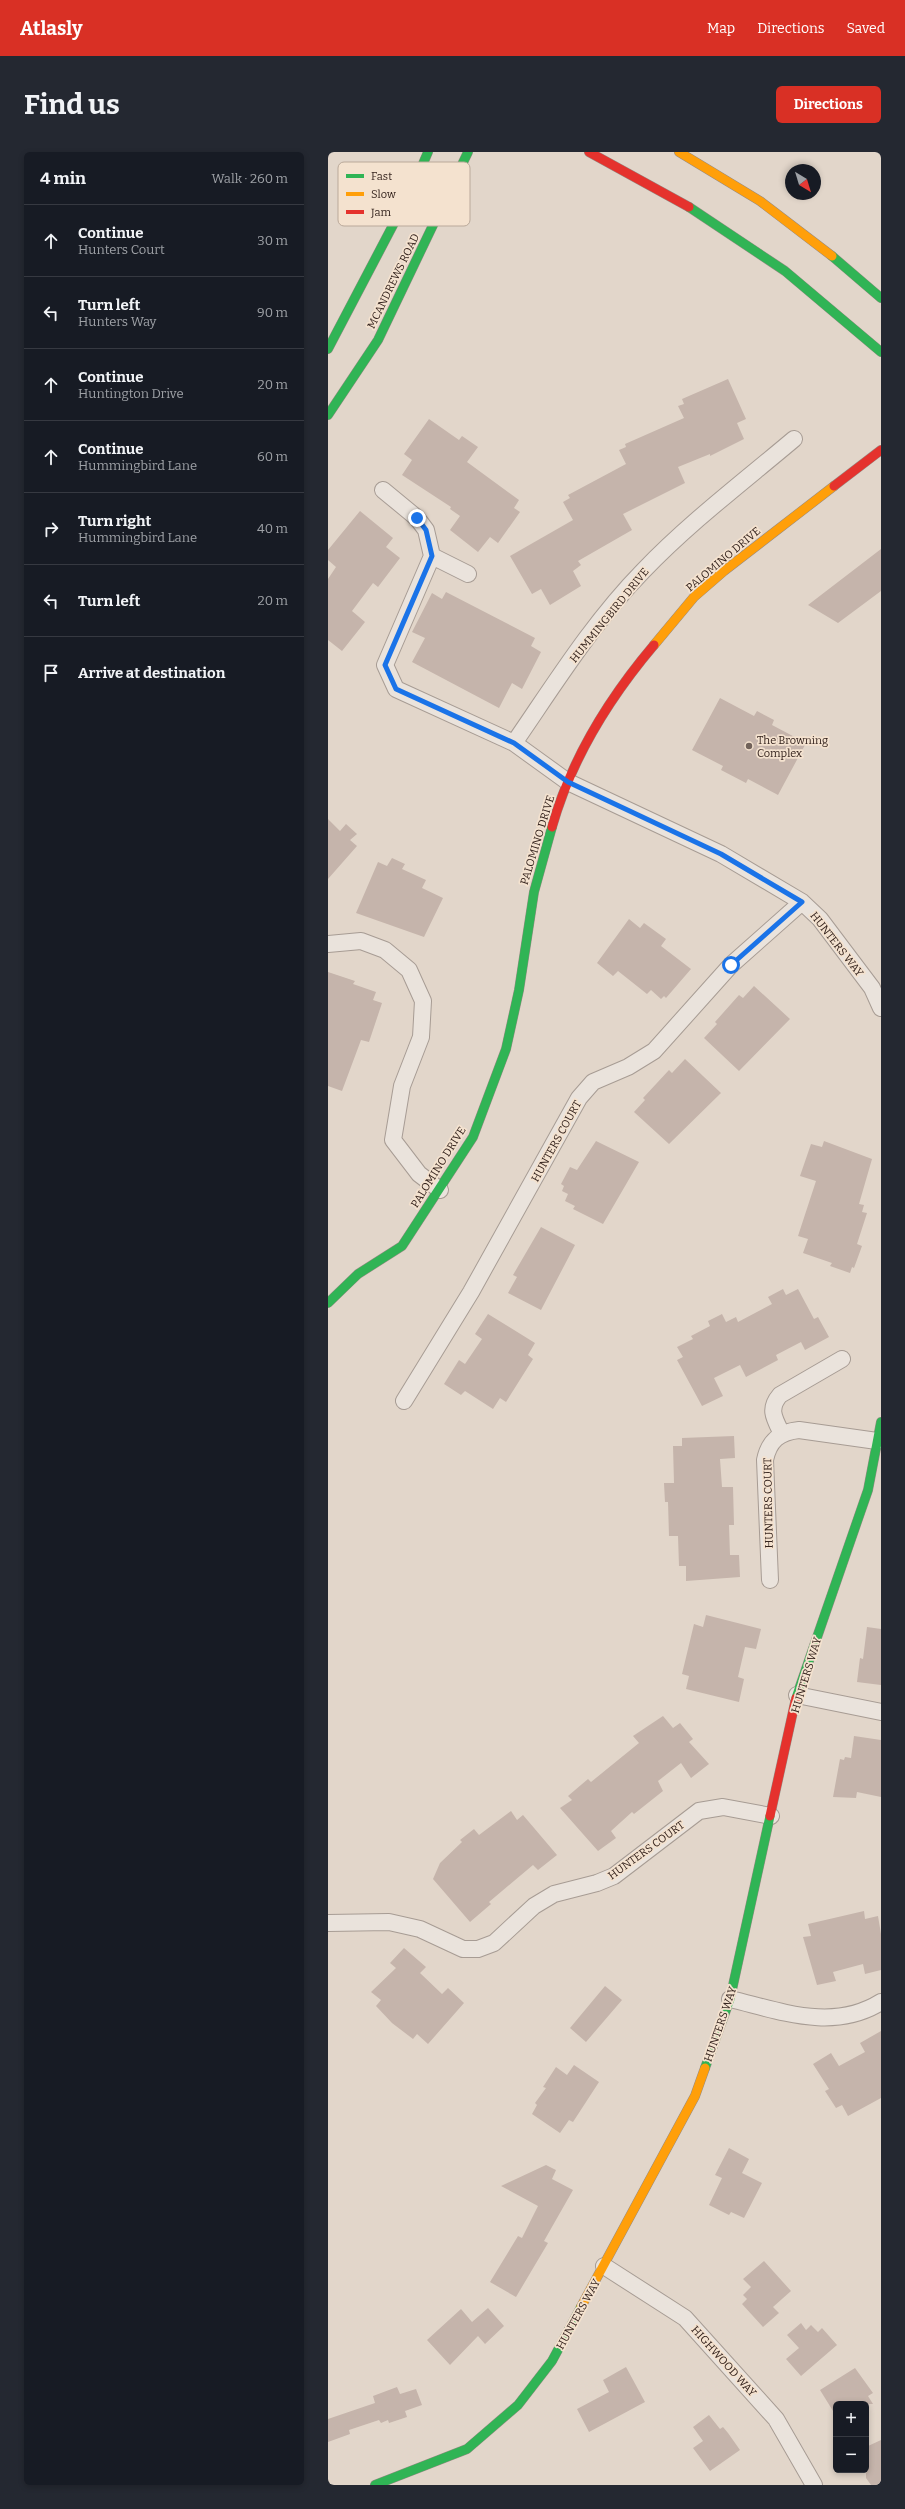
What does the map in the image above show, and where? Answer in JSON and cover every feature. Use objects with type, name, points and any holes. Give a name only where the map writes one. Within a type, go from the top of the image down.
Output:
[{"type":"street","points":[[424,162],[428,152]]},
{"type":"street","name":"MCANDREWS ROAD","points":[[463,162],[468,152]]},
{"type":"street","points":[[589,152],[700,213],[785,271],[881,352]]},
{"type":"street","points":[[679,152],[788,220],[835,256],[881,298]]},
{"type":"street","points":[[328,349],[393,226]]},
{"type":"street","name":"MCANDREWS ROAD","points":[[328,415],[378,340],[433,226]]},
{"type":"street","name":"HUMMINGBIRD DRIVE","points":[[514,743],[600,622],[642,571],[706,512],[794,439]]},
{"type":"street","name":"PALOMINO DRIVE","points":[[328,1303],[358,1274],[402,1246],[440,1190],[473,1137],[506,1049],[519,990],[534,892],[554,820],[568,782],[595,728],[624,683],[642,659],[694,598],[724,571],[881,450]]},
{"type":"street","points":[[383,490],[417,518],[426,530],[432,556],[468,574]]},
{"type":"street","name":"HUNTERS WAY","points":[[432,556],[385,665],[396,689],[514,743],[568,782],[721,854],[802,902],[820,918],[872,988],[881,1008]]},
{"type":"street","name":"HUNTERS COURT","points":[[404,1401],[471,1292],[578,1098],[593,1082],[628,1067],[654,1051],[731,965],[802,902]]},
{"type":"street","points":[[328,944],[361,941],[385,950],[409,970],[423,1002],[420,1037],[402,1086],[393,1140],[419,1174],[440,1190]]},
{"type":"street","points":[[842,1359],[780,1394],[773,1403],[772,1414],[782,1434],[799,1430],[878,1441]]},
{"type":"street","name":"HUNTERS WAY","points":[[374,2485],[402,2480],[466,2449],[518,2405],[552,2360],[604,2266],[694,2096],[730,1998],[797,1696],[868,1490],[881,1422]]},
{"type":"street","name":"HUNTERS COURT","points":[[770,1580],[766,1460],[768,1447],[776,1437],[782,1434]]},
{"type":"street","points":[[797,1696],[881,1712]]},
{"type":"street","name":"HUNTERS COURT","points":[[328,1924],[389,1922],[420,1929],[463,1949],[478,1949],[494,1943],[534,1906],[554,1894],[597,1883],[614,1876],[699,1811],[723,1807],[770,1816]]},
{"type":"street","points":[[730,1998],[811,2018],[837,2018],[855,2014],[881,2002]]},
{"type":"street","name":"HIGHWOOD WAY","points":[[604,2266],[685,2318],[776,2419],[814,2485]]},
{"type":"building","points":[[728,379],[746,419],[737,423],[744,439],[710,456],[710,454],[678,467],[685,483],[623,514],[632,530],[578,561],[581,565],[573,571],[581,586],[550,605],[541,589],[532,594],[510,556],[573,520],[563,502],[570,498],[568,495],[626,464],[619,450],[626,447],[625,444],[684,418],[678,406],[684,404],[682,399]]},
{"type":"building","points":[[429,419],[459,440],[462,436],[478,447],[467,462],[519,500],[514,508],[520,512],[498,543],[490,537],[478,552],[450,530],[460,516],[450,509],[451,507],[402,475],[412,460],[404,454]]},
{"type":"building","points":[[360,511],[393,538],[386,547],[400,558],[378,587],[373,583],[352,611],[365,622],[342,651],[328,640],[328,579],[336,567],[328,560],[328,550]]},
{"type":"building","points":[[881,549],[881,591],[838,623],[808,605]]},
{"type":"building","points":[[446,592],[535,638],[531,646],[541,652],[522,689],[512,683],[499,708],[412,662],[425,638],[412,632],[432,593],[442,599]]},
{"type":"building","name":"The Browning Complex","points":[[720,698],[754,716],[757,711],[774,720],[772,725],[806,743],[778,795],[748,779],[746,783],[721,770],[723,766],[692,750]]},
{"type":"building","points":[[328,819],[340,831],[346,824],[357,834],[350,840],[357,846],[328,879]]},
{"type":"building","points":[[392,858],[405,864],[402,869],[426,880],[422,888],[443,898],[424,937],[356,913],[378,862],[387,866]]},
{"type":"building","points":[[629,919],[640,928],[644,923],[666,939],[661,946],[691,969],[666,998],[664,996],[661,999],[651,990],[647,994],[618,971],[613,976],[597,963]]},
{"type":"building","points":[[328,972],[355,981],[353,984],[376,992],[373,1000],[382,1003],[369,1042],[361,1040],[342,1091],[328,1086]]},
{"type":"building","points":[[754,986],[790,1019],[739,1071],[704,1038],[717,1024],[715,1022],[739,995],[743,998]]},
{"type":"building","points":[[685,1059],[721,1093],[669,1144],[634,1112],[645,1100],[643,1098],[669,1070],[672,1073]]},
{"type":"building","points":[[596,1141],[639,1162],[603,1224],[573,1209],[575,1206],[565,1201],[568,1194],[562,1191],[564,1186],[561,1184],[570,1167],[577,1170]]},
{"type":"building","points":[[824,1141],[872,1159],[859,1204],[864,1205],[862,1212],[867,1213],[857,1244],[862,1246],[854,1268],[852,1267],[850,1273],[830,1266],[832,1263],[803,1253],[808,1239],[798,1236],[816,1181],[800,1176],[811,1144],[822,1147]]},
{"type":"building","points":[[541,1227],[575,1245],[541,1310],[508,1293],[517,1277],[513,1275]]},
{"type":"building","points":[[783,1289],[786,1295],[798,1289],[814,1319],[818,1317],[829,1337],[805,1350],[801,1342],[776,1355],[778,1360],[746,1377],[740,1365],[714,1378],[723,1396],[702,1406],[677,1360],[683,1357],[677,1347],[693,1339],[691,1336],[710,1326],[708,1321],[722,1314],[726,1322],[736,1317],[738,1322],[772,1304],[768,1297]]},
{"type":"building","points":[[488,1314],[535,1343],[528,1355],[533,1359],[506,1402],[500,1398],[493,1409],[465,1391],[461,1395],[444,1384],[459,1360],[465,1364],[482,1339],[475,1334]]},
{"type":"building","points":[[734,1436],[735,1458],[720,1459],[722,1487],[733,1487],[734,1525],[729,1525],[730,1555],[739,1555],[740,1577],[686,1581],[686,1566],[679,1566],[678,1536],[669,1536],[668,1502],[665,1502],[664,1483],[674,1483],[673,1446],[682,1446],[682,1438]]},
{"type":"building","points":[[706,1615],[761,1629],[756,1649],[745,1647],[738,1677],[744,1679],[739,1702],[686,1689],[689,1676],[682,1674],[694,1624],[703,1627]]},
{"type":"building","points":[[867,1627],[881,1629],[881,1685],[857,1682],[860,1658],[863,1659]]},
{"type":"building","points":[[663,1716],[673,1728],[680,1723],[693,1739],[689,1742],[709,1764],[691,1778],[681,1763],[658,1781],[663,1791],[634,1814],[632,1812],[611,1831],[616,1838],[598,1851],[560,1808],[572,1800],[568,1796],[588,1779],[591,1782],[639,1743],[633,1736]]},
{"type":"building","points":[[854,1736],[881,1740],[881,1797],[857,1792],[856,1798],[833,1797],[840,1759],[844,1760],[845,1757],[851,1758]]},
{"type":"building","points":[[511,1811],[517,1820],[523,1815],[557,1855],[538,1870],[533,1865],[489,1902],[491,1904],[470,1922],[433,1879],[440,1863],[462,1842],[460,1840],[474,1829],[479,1835]]},
{"type":"building","points":[[864,1911],[865,1919],[878,1916],[881,1934],[881,1970],[865,1974],[863,1964],[833,1972],[836,1981],[817,1985],[803,1937],[811,1936],[808,1924]]},
{"type":"building","points":[[404,1948],[426,1967],[420,1973],[442,1994],[448,1988],[464,2003],[428,2044],[417,2034],[413,2039],[392,2023],[376,2006],[381,2000],[371,1992],[396,1968],[390,1963]]},
{"type":"building","points":[[605,1986],[622,2000],[586,2042],[570,2028]]},
{"type":"building","points":[[881,2031],[881,2098],[848,2116],[842,2105],[836,2108],[825,2091],[829,2089],[813,2064],[831,2053],[839,2066],[865,2052],[860,2043]]},
{"type":"building","points":[[574,2065],[599,2082],[573,2122],[569,2120],[560,2133],[532,2114],[537,2105],[535,2103],[546,2088],[543,2087],[556,2067],[567,2075]]},
{"type":"building","points":[[729,2148],[749,2159],[742,2173],[762,2183],[744,2218],[731,2212],[729,2215],[709,2205],[722,2178],[715,2175]]},
{"type":"building","points":[[546,2165],[556,2170],[552,2179],[573,2190],[544,2241],[548,2243],[516,2297],[490,2282],[518,2236],[522,2238],[538,2206],[501,2186]]},
{"type":"building","points":[[764,2261],[791,2291],[773,2307],[779,2313],[763,2327],[742,2304],[747,2299],[743,2295],[751,2287],[743,2279]]},
{"type":"building","points":[[488,2308],[504,2326],[485,2344],[478,2336],[450,2365],[427,2340],[461,2309],[472,2322]]},
{"type":"building","points":[[801,2323],[806,2330],[811,2325],[818,2332],[822,2328],[837,2345],[801,2376],[786,2359],[799,2348],[787,2335]]},
{"type":"building","points":[[626,2367],[645,2402],[589,2432],[577,2409],[609,2392],[603,2380]]},
{"type":"building","points":[[855,2368],[873,2393],[868,2396],[873,2404],[869,2404],[869,2401],[833,2401],[833,2411],[820,2390]]},
{"type":"building","points":[[397,2387],[400,2394],[416,2389],[422,2405],[405,2411],[407,2417],[389,2423],[388,2420],[381,2423],[379,2420],[349,2430],[350,2434],[328,2442],[328,2419],[375,2403],[373,2396]]},
{"type":"building","points":[[709,2415],[720,2429],[723,2427],[740,2450],[710,2471],[693,2448],[703,2441],[693,2427]]},
{"type":"building","points":[[881,2440],[881,2485],[871,2485],[866,2478],[866,2473],[869,2473],[869,2446]]},
{"type":"traffic: fast","points":[[424,162],[428,152]]},
{"type":"traffic: fast","points":[[463,162],[468,152]]},
{"type":"traffic: fast","points":[[689,207],[785,271],[881,352]]},
{"type":"traffic: fast","points":[[328,349],[393,226]]},
{"type":"traffic: fast","points":[[328,415],[378,340],[433,226]]},
{"type":"traffic: fast","points":[[832,256],[881,298]]},
{"type":"traffic: fast","points":[[328,1303],[358,1274],[402,1246],[473,1137],[506,1049],[519,990],[534,892],[552,827]]},
{"type":"traffic: fast","points":[[796,1698],[868,1490],[881,1422]]},
{"type":"traffic: fast","points":[[705,2068],[730,1999],[770,1816]]},
{"type":"traffic: fast","points":[[375,2485],[467,2449],[518,2405],[552,2361],[581,2307]]},
{"type":"traffic: slow","points":[[679,152],[760,201],[832,256]]},
{"type":"traffic: slow","points":[[654,645],[694,597],[724,571],[834,486]]},
{"type":"traffic: slow","points":[[581,2307],[695,2096],[705,2068]]},
{"type":"traffic: jam","points":[[589,152],[689,207]]},
{"type":"traffic: jam","points":[[834,486],[881,450]]},
{"type":"traffic: jam","points":[[552,827],[570,778],[594,730],[622,686],[654,645]]},
{"type":"traffic: jam","points":[[770,1816],[796,1698]]},
{"type":"place","name":"The Browning Complex","points":[[749,746]]},
{"type":"route","points":[[417,518],[426,530],[432,556],[385,665],[396,689],[514,743],[568,782],[721,854],[746,867],[802,902],[731,965]]}]
